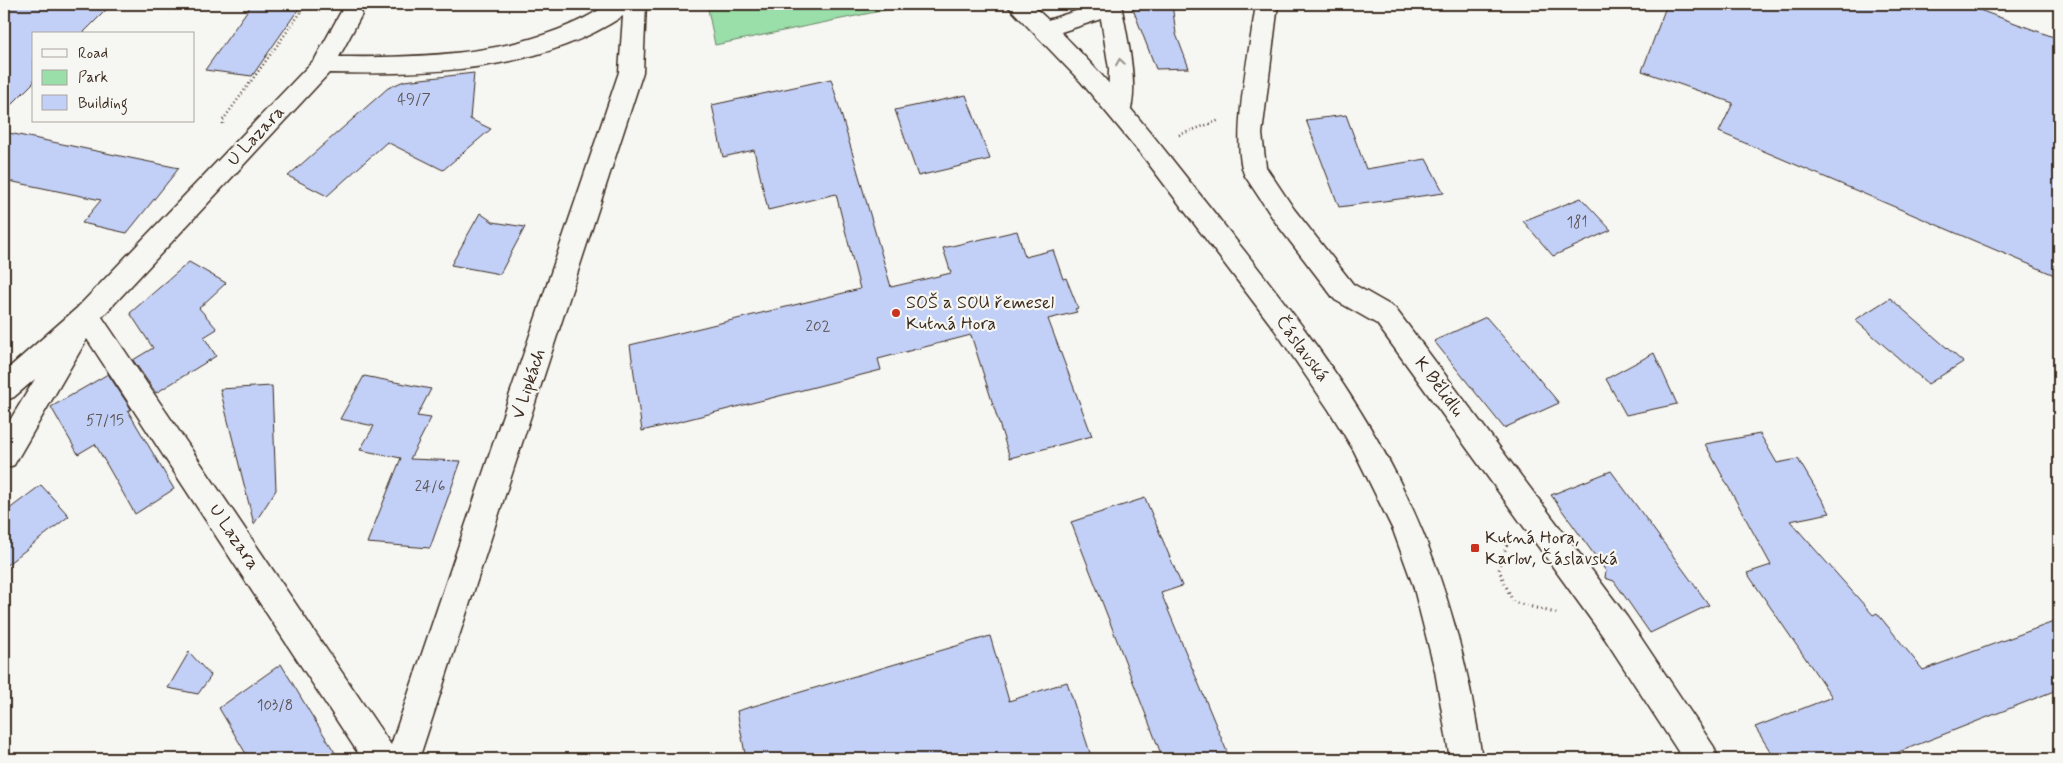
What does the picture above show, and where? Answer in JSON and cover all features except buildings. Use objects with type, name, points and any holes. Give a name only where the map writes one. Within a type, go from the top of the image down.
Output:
[{"type":"street","points":[[323,65],[422,64],[501,53],[565,36],[604,18],[625,4]]},
{"type":"street","name":"V Lipkách","points":[[403,759],[510,442],[631,72],[635,4]]},
{"type":"street","name":"Čáslavská","points":[[1017,4],[1076,59],[1120,110],[1321,374],[1367,447],[1408,529],[1439,618],[1456,695],[1466,759]]},
{"type":"street","name":"K Bělidlu","points":[[1267,4],[1250,134],[1254,168],[1285,216],[1344,292],[1386,316],[1522,497],[1616,628],[1702,759]]},
{"type":"street","points":[[1046,29],[1110,6],[1121,69],[1120,110]]},
{"type":"street","name":"U Lazara","points":[[4,390],[86,316],[323,65],[351,14]]},
{"type":"street","name":"U Lazara","points":[[4,456],[86,316]]},
{"type":"street","name":"U Lazara","points":[[86,316],[381,759]]},
{"type":"path","points":[[220,175],[223,120],[307,4]]},
{"type":"path","points":[[1513,602],[1499,570],[1522,497]]},
{"type":"green space","points":[[707,4],[883,4],[885,10],[715,45]]},
{"type":"place","name":"SOŠ a SOU řemesel Kutná Hora","points":[[896,313]]},
{"type":"place","name":"Kutná Hora, Karlov, Čáslavská","points":[[1475,548]]}]
